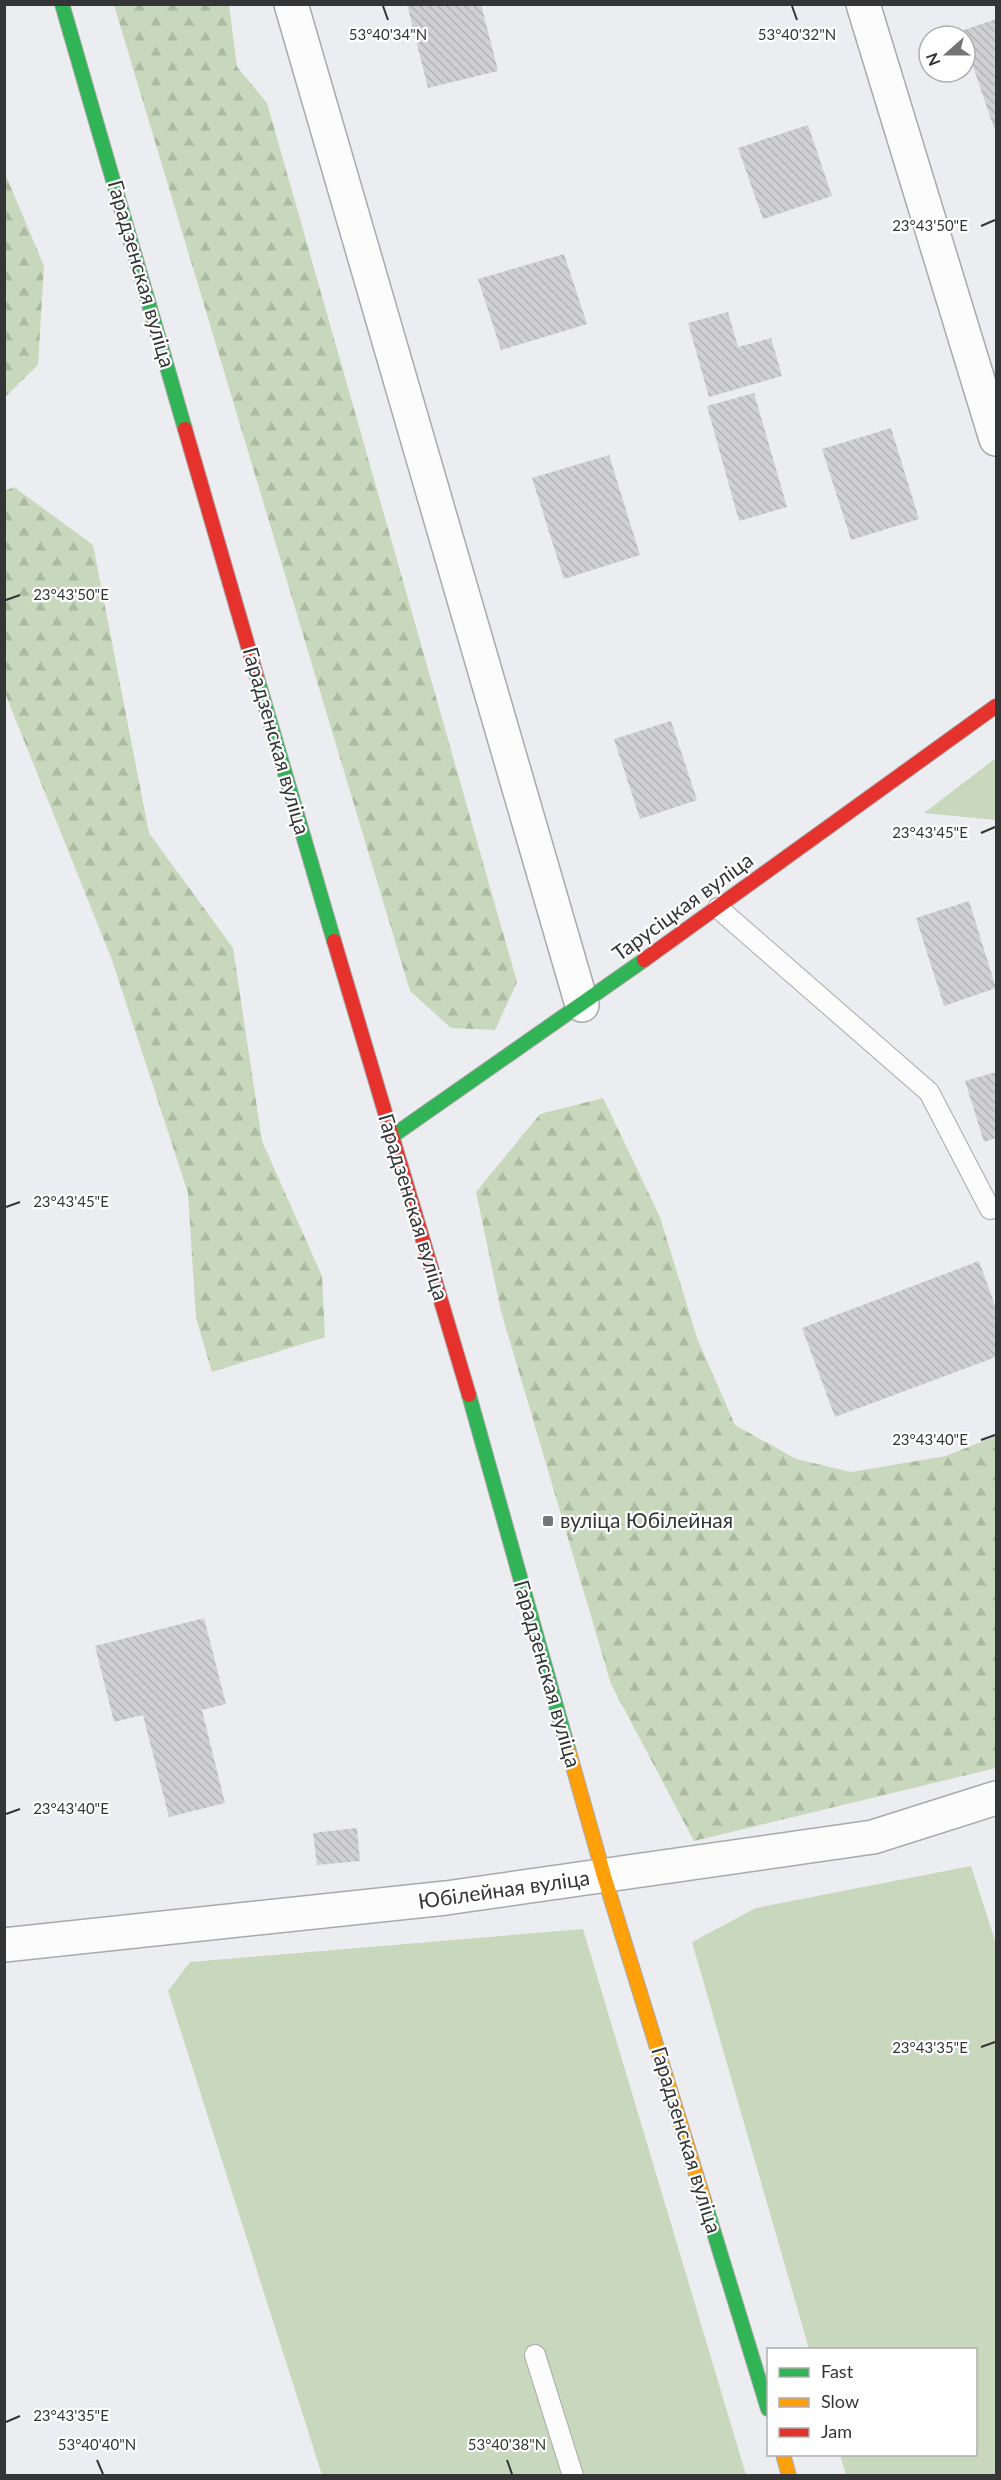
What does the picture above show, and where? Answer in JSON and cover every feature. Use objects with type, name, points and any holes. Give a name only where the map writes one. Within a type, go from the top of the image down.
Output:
[{"type":"main road","name":"Гарадзенская вуліца","points":[[62,4],[391,1137],[468,1390],[604,1876],[767,2406]]},
{"type":"main road","name":"Тарусіцкая вуліца","points":[[391,1137],[582,1005],[996,706]]},
{"type":"main road","points":[[784,2456],[789,2475]]},
{"type":"street","points":[[291,4],[582,1005]]},
{"type":"street","points":[[863,4],[996,439]]},
{"type":"street","name":"Юбілейная вуліца","points":[[4,1945],[435,1900],[873,1837],[996,1798]]},
{"type":"lane","points":[[718,908],[928,1092],[990,1209],[996,1207]]},
{"type":"lane","points":[[535,2355],[573,2475]]},
{"type":"green space","points":[[114,5],[229,5],[237,67],[267,103],[517,982],[495,1030],[451,1028],[410,991]]},
{"type":"green space","points":[[4,171],[44,266],[38,365],[5,397]]},
{"type":"green space","points":[[14,487],[93,545],[149,833],[233,948],[262,1141],[322,1276],[325,1337],[212,1372],[196,1318],[188,1193],[112,960],[5,693],[4,491]]},
{"type":"green space","points":[[996,758],[996,820],[924,813]]},
{"type":"green space","points":[[603,1098],[660,1217],[697,1338],[735,1425],[796,1459],[851,1472],[946,1456],[996,1436],[996,1768],[694,1841],[611,1684],[501,1311],[476,1192],[540,1114]]},
{"type":"green space","points":[[971,1866],[996,1944],[996,2475],[846,2475],[840,2456],[977,2456],[977,2348],[809,2348],[692,1942],[756,1908]]},
{"type":"green space","points":[[583,1929],[746,2475],[322,2475],[168,1991],[190,1962]]},
{"type":"building","points":[[407,4],[481,4],[498,71],[428,88]]},
{"type":"building","points":[[996,19],[996,127],[994,128],[977,78],[977,26]]},
{"type":"building","points":[[808,125],[832,196],[763,219],[738,148]]},
{"type":"building","points":[[564,254],[587,324],[501,350],[478,279]]},
{"type":"building","points":[[728,312],[738,347],[771,338],[782,376],[709,397],[688,323]]},
{"type":"building","points":[[754,393],[787,507],[739,521],[707,406]]},
{"type":"building","points":[[891,428],[919,519],[851,540],[822,449]]},
{"type":"building","points":[[609,455],[640,555],[564,579],[532,478]]},
{"type":"building","points":[[671,721],[697,800],[640,819],[614,739]]},
{"type":"building","points":[[969,901],[996,988],[944,1006],[916,918]]},
{"type":"building","points":[[996,1072],[996,1138],[984,1142],[965,1081]]},
{"type":"building","points":[[979,1261],[996,1308],[996,1357],[835,1417],[802,1328]]},
{"type":"building","points":[[204,1618],[226,1704],[202,1710],[225,1803],[169,1817],[143,1715],[114,1722],[95,1646]]},
{"type":"building","points":[[357,1828],[360,1861],[317,1865],[313,1833]]},
{"type":"traffic: fast","points":[[62,4],[185,429]]},
{"type":"traffic: fast","points":[[256,674],[334,941]]},
{"type":"traffic: fast","points":[[391,1137],[644,960]]},
{"type":"traffic: fast","points":[[469,1395],[569,1752]]},
{"type":"traffic: fast","points":[[704,2200],[767,2406]]},
{"type":"traffic: slow","points":[[569,1752],[604,1876],[704,2200]]},
{"type":"traffic: slow","points":[[784,2456],[789,2476]]},
{"type":"traffic: jam","points":[[185,429],[256,674]]},
{"type":"traffic: jam","points":[[644,960],[996,706]]},
{"type":"traffic: jam","points":[[334,941],[469,1395]]},
{"type":"place","name":"вуліца Юбілейная","points":[[548,1521]]}]
